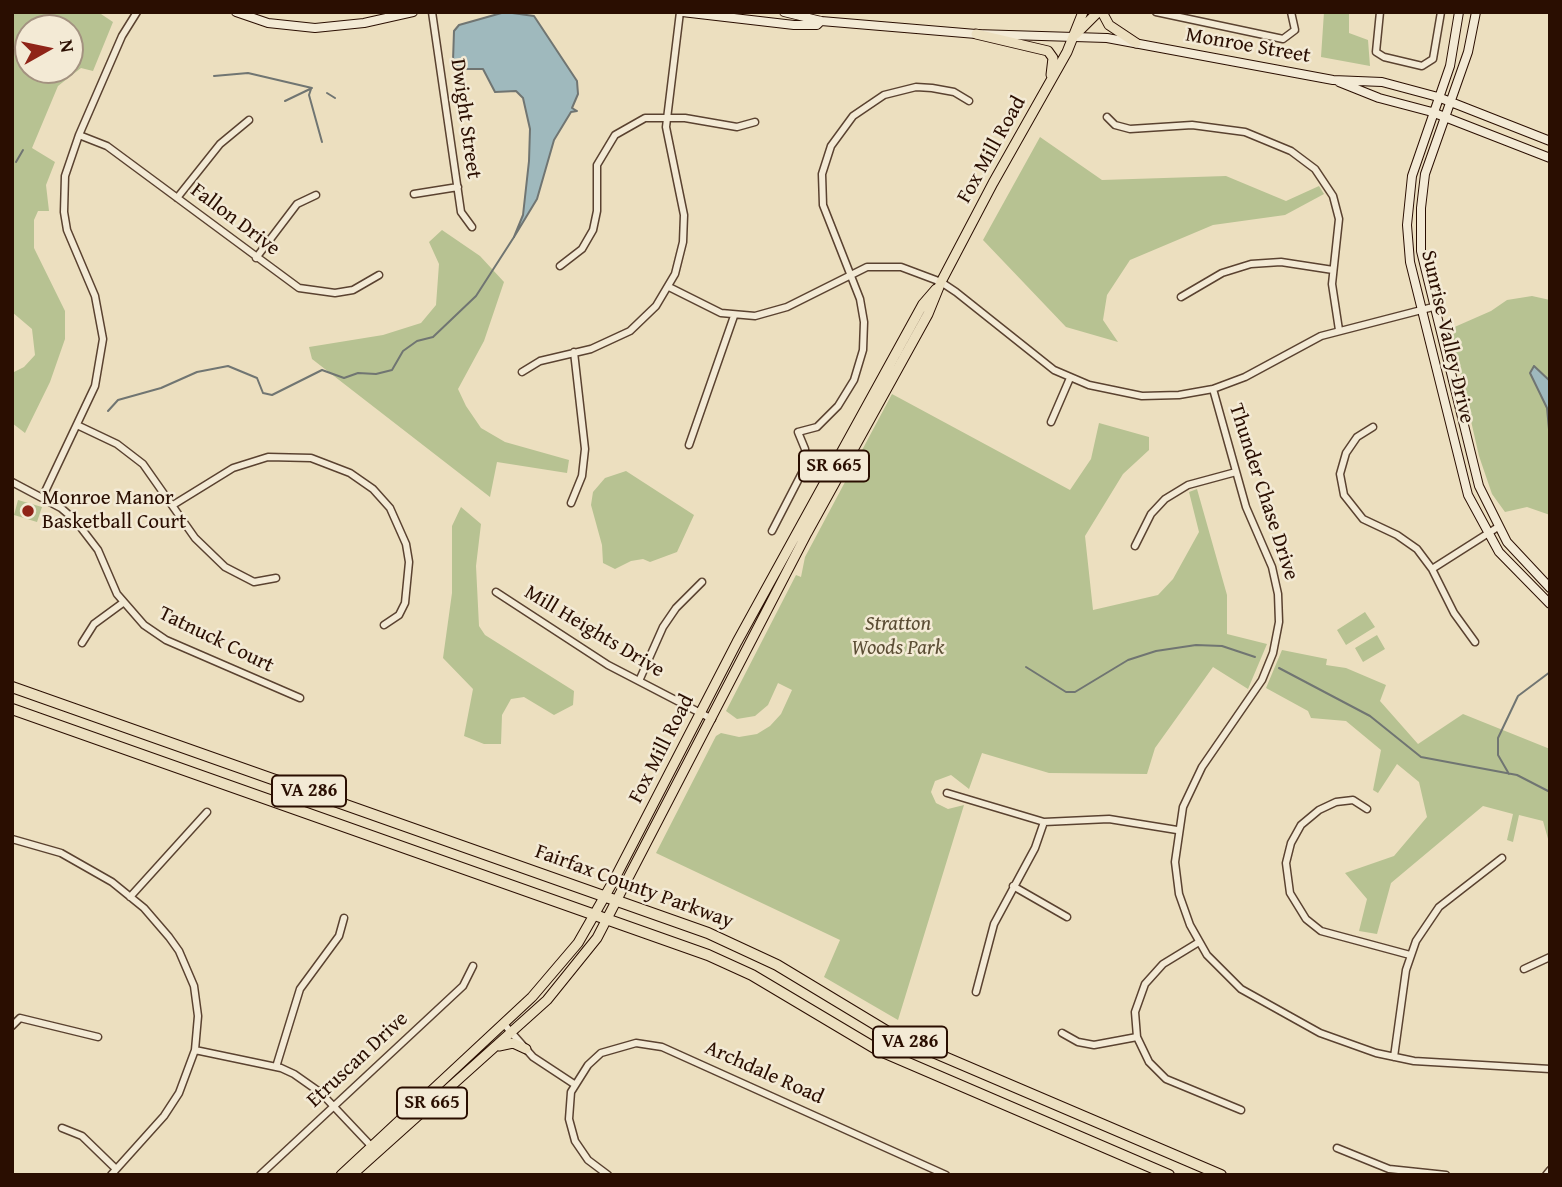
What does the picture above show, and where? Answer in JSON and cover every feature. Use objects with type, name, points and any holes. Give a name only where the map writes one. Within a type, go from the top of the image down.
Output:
[{"type":"highway","name":"Fairfax County Parkway","points":[[12,687],[723,940],[777,965],[887,1032],[1221,1175]]},
{"type":"highway","name":"Fairfax County Parkway","points":[[12,709],[596,914],[730,964],[878,1050],[1169,1175]]},
{"type":"main road","points":[[236,12],[268,23],[315,28],[364,23],[413,12]]},
{"type":"main road","name":"Monroe Street","points":[[681,12],[780,24],[817,24],[821,21]]},
{"type":"main road","name":"Monroe Street","points":[[784,12],[821,21],[976,34],[1075,36],[1136,43],[1333,80],[1382,82],[1438,97],[1550,141]]},
{"type":"main road","name":"Fox Mill Road","points":[[341,1175],[512,1032],[570,975],[608,919],[807,533],[928,314],[941,282],[1075,36],[1083,12]]},
{"type":"main road","points":[[1100,12],[1109,25],[1136,43]]},
{"type":"main road","name":"Fox Mill Road","points":[[1075,36],[1100,12]]},
{"type":"main road","name":"Sunrise Valley Drive","points":[[1459,12],[1453,55],[1414,165],[1407,213],[1410,262],[1460,470],[1472,505],[1487,534],[1515,572],[1550,604]]},
{"type":"main road","name":"Sunrise Valley Drive","points":[[1476,12],[1468,52],[1428,164],[1420,208],[1421,251],[1475,475],[1498,527],[1523,562],[1550,587]]},
{"type":"main road","points":[[976,34],[1048,51],[1053,58],[1050,82]]},
{"type":"main road","name":"Monroe Street","points":[[1333,80],[1379,98],[1433,112],[1550,158]]},
{"type":"main road","name":"Fox Mill Road","points":[[352,1175],[373,1149],[554,973],[596,914],[902,340],[922,304],[941,282]]},
{"type":"main road","points":[[494,1048],[511,1043],[526,1049]]},
{"type":"street","points":[[42,498],[97,380],[103,339],[98,304],[70,239],[64,212],[65,176],[79,135],[122,36],[137,12]]},
{"type":"street","name":"Dwight Street","points":[[432,12],[461,212],[472,227]]},
{"type":"street","points":[[522,372],[540,360],[604,344],[630,331],[656,306],[668,287],[681,256],[685,229],[681,195],[668,149],[667,118],[681,12]]},
{"type":"street","points":[[1156,12],[1283,39],[1295,30],[1291,12]]},
{"type":"street","points":[[1380,12],[1376,52],[1384,57],[1422,66],[1433,59],[1441,12]]},
{"type":"street","points":[[772,531],[806,466],[805,449],[798,432],[817,427],[838,406],[854,380],[863,350],[864,322],[850,274],[830,228],[822,198],[826,159],[839,132],[868,104],[900,90],[940,89],[969,101]]},
{"type":"street","points":[[1107,117],[1115,125],[1130,129],[1192,125],[1237,130],[1272,142],[1306,161],[1326,184],[1337,208],[1340,231],[1333,270],[1333,298],[1339,330]]},
{"type":"street","points":[[560,267],[582,250],[593,230],[597,211],[595,175],[611,139],[640,120],[667,118],[737,127],[755,122]]},
{"type":"street","points":[[177,198],[220,144],[248,120]]},
{"type":"street","name":"Fallon Drive","points":[[79,135],[107,146],[290,283],[317,293],[353,290],[379,275]]},
{"type":"street","points":[[414,194],[458,187]]},
{"type":"street","points":[[256,258],[297,204],[316,195]]},
{"type":"street","points":[[1181,297],[1222,273],[1251,264],[1281,262],[1333,270]]},
{"type":"street","points":[[668,287],[707,307],[734,316],[755,316],[779,310],[867,267],[893,266],[941,282],[976,306],[1026,350],[1070,378],[1105,390],[1142,396],[1179,395],[1213,389],[1245,377],[1304,344],[1339,330],[1433,307]]},
{"type":"street","points":[[689,445],[734,316]]},
{"type":"street","points":[[571,503],[582,476],[585,449],[574,352]]},
{"type":"street","points":[[1051,422],[1070,378]]},
{"type":"street","name":"Thunder Chase Drive","points":[[1213,389],[1236,472],[1275,581],[1279,608],[1277,636],[1262,680],[1195,779],[1177,830],[1175,862],[1179,894],[1199,942],[1230,980],[1273,1009],[1332,1038],[1394,1057],[1459,1066],[1550,1069]]},
{"type":"street","points":[[77,425],[133,455],[156,478],[201,546],[225,567],[254,582],[276,578]]},
{"type":"street","points":[[1373,427],[1357,438],[1346,453],[1340,474],[1344,495],[1357,514],[1409,542],[1432,569],[1454,613],[1475,642]]},
{"type":"street","points":[[173,505],[233,468],[268,457],[311,458],[350,473],[373,489],[390,508],[406,544],[409,562],[405,603],[399,615],[384,625]]},
{"type":"street","points":[[1135,546],[1151,514],[1165,499],[1188,485],[1236,472]]},
{"type":"street","name":"Tatnuck Court","points":[[12,482],[68,514],[88,534],[124,603],[144,625],[166,640],[300,698]]},
{"type":"street","points":[[1432,569],[1498,527]]},
{"type":"street","points":[[639,681],[663,627],[676,608],[702,582]]},
{"type":"street","name":"Mill Heights Drive","points":[[496,592],[579,647],[712,719]]},
{"type":"street","points":[[82,643],[94,624],[124,603]]},
{"type":"street","points":[[947,793],[1044,822],[1109,819],[1177,830]]},
{"type":"street","points":[[1367,809],[1353,800],[1336,802],[1319,810],[1301,825],[1291,843],[1286,863],[1290,893],[1298,910],[1321,931],[1410,955]]},
{"type":"street","points":[[130,897],[207,812]]},
{"type":"street","points":[[976,992],[993,924],[1035,848],[1044,822]]},
{"type":"street","points":[[12,839],[79,862],[130,897],[158,922],[187,968],[197,1005],[195,1050],[172,1105],[114,1172],[82,1136],[62,1128]]},
{"type":"street","points":[[1394,1057],[1410,955],[1423,928],[1439,907],[1502,858]]},
{"type":"street","points":[[1013,886],[1067,917]]},
{"type":"street","points":[[276,1067],[300,989],[339,936],[344,918]]},
{"type":"street","points":[[1199,942],[1163,964],[1145,984],[1135,1012],[1137,1037],[1147,1060],[1166,1079],[1241,1111]]},
{"type":"street","points":[[1524,970],[1550,957]]},
{"type":"street","name":"Etruscan Drive","points":[[260,1175],[463,986],[473,966]]},
{"type":"street","points":[[12,1026],[20,1018],[98,1037]]},
{"type":"street","points":[[503,1023],[544,1066],[574,1084],[569,1112],[575,1140],[587,1160],[608,1175]]},
{"type":"street","points":[[1062,1033],[1078,1042],[1094,1045],[1137,1037]]},
{"type":"street","name":"Archdale Road","points":[[574,1084],[587,1065],[606,1051],[630,1043],[656,1045],[946,1175]]},
{"type":"street","points":[[195,1050],[276,1067],[309,1083],[373,1149]]},
{"type":"street","points":[[1337,1149],[1388,1169],[1447,1175]]},
{"type":"street","points":[[1546,1175],[1550,1170]]},
{"type":"green space","points":[[12,12],[98,12],[113,22],[93,71],[84,69],[84,14],[14,14],[14,84],[61,84],[32,148],[55,162],[46,185],[49,211],[38,211],[34,220],[34,248],[65,311],[65,339],[50,382],[25,433],[12,423],[12,373],[24,367],[35,355],[32,329],[12,312]]},
{"type":"green space","points":[[1324,12],[1349,12],[1349,33],[1368,40],[1370,66],[1321,57]]},
{"type":"green space","points":[[1040,137],[1102,180],[1226,176],[1286,201],[1319,186],[1324,194],[1285,215],[1213,225],[1130,260],[1107,295],[1103,320],[1118,342],[1066,327],[983,240]]},
{"type":"green space","points":[[442,230],[480,256],[504,282],[484,341],[458,389],[466,406],[481,428],[505,442],[569,460],[567,473],[497,462],[490,497],[312,359],[309,347],[383,335],[421,323],[436,305],[439,264],[429,242]]},
{"type":"green space","points":[[1532,296],[1550,300],[1550,515],[1527,507],[1505,512],[1492,494],[1479,456],[1450,329],[1491,311],[1507,300]]},
{"type":"green space","name":"Stratton Woods Park","points":[[892,394],[1070,490],[1091,459],[1099,423],[1149,437],[1149,450],[1123,474],[1085,536],[1093,610],[1158,595],[1173,579],[1199,532],[1189,492],[1197,489],[1227,595],[1227,634],[1267,644],[1248,689],[1213,667],[1155,748],[1147,774],[1049,773],[982,753],[969,789],[951,775],[935,781],[931,792],[936,803],[948,809],[964,805],[898,1020],[824,977],[840,940],[656,853],[716,736],[721,733],[739,737],[757,734],[770,726],[781,714],[792,690],[778,683],[768,705],[755,716],[737,719],[726,711],[796,575],[801,577],[805,557]]},
{"type":"green space","points":[[626,471],[694,515],[677,552],[650,562],[643,559],[631,561],[615,569],[603,563],[602,545],[591,505],[593,492],[605,478]]},
{"type":"green space","name":"Monroe Manor Basketball Court","points":[[18,500],[42,507],[37,522],[14,515]]},
{"type":"green space","points":[[461,507],[481,524],[476,566],[479,626],[485,635],[574,691],[573,705],[554,715],[524,697],[511,699],[502,715],[501,744],[484,744],[464,736],[473,689],[443,658],[452,593],[452,526]]},
{"type":"green space","points":[[1365,612],[1375,627],[1346,645],[1337,630]]},
{"type":"green space","points":[[1377,635],[1385,649],[1363,662],[1355,648]]},
{"type":"green space","points":[[1282,650],[1327,659],[1326,665],[1346,668],[1386,685],[1380,701],[1418,744],[1463,714],[1550,749],[1550,846],[1543,821],[1519,815],[1513,842],[1507,840],[1513,814],[1483,806],[1391,883],[1377,934],[1359,931],[1367,899],[1345,873],[1394,856],[1427,817],[1419,782],[1397,764],[1378,793],[1373,790],[1381,750],[1346,721],[1311,718],[1308,711],[1266,688]]},
{"type":"water","points":[[505,12],[534,16],[577,81],[578,94],[572,108],[577,111],[571,112],[554,140],[537,199],[514,237],[523,215],[529,161],[530,129],[523,98],[516,91],[495,92],[483,69],[459,69],[453,61],[454,31],[459,25]]},
{"type":"water","points":[[1534,366],[1550,381],[1550,440],[1547,408],[1530,373]]},
{"type":"waterway","points":[[214,76],[248,73],[312,88]]},
{"type":"waterway","points":[[285,101],[310,89]]},
{"type":"waterway","points":[[311,89],[309,95],[322,142]]},
{"type":"waterway","points":[[327,93],[335,98]]},
{"type":"waterway","points":[[16,162],[23,150]]},
{"type":"waterway","points":[[108,411],[118,400],[161,388],[197,372],[228,366],[257,378],[263,393],[272,395],[322,370],[344,378],[358,373],[376,374],[392,370],[403,351],[417,341],[433,337],[476,296],[514,237]]},
{"type":"waterway","points":[[1026,667],[1066,692],[1075,692],[1128,660],[1156,651],[1196,645],[1222,646],[1255,657]]},
{"type":"waterway","points":[[1279,668],[1370,716],[1421,757],[1517,775],[1550,792]]},
{"type":"waterway","points":[[1509,774],[1498,755],[1498,738],[1518,696],[1550,672]]},
{"type":"place","name":"Monroe Manor Basketball Court","points":[[28,511]]}]
